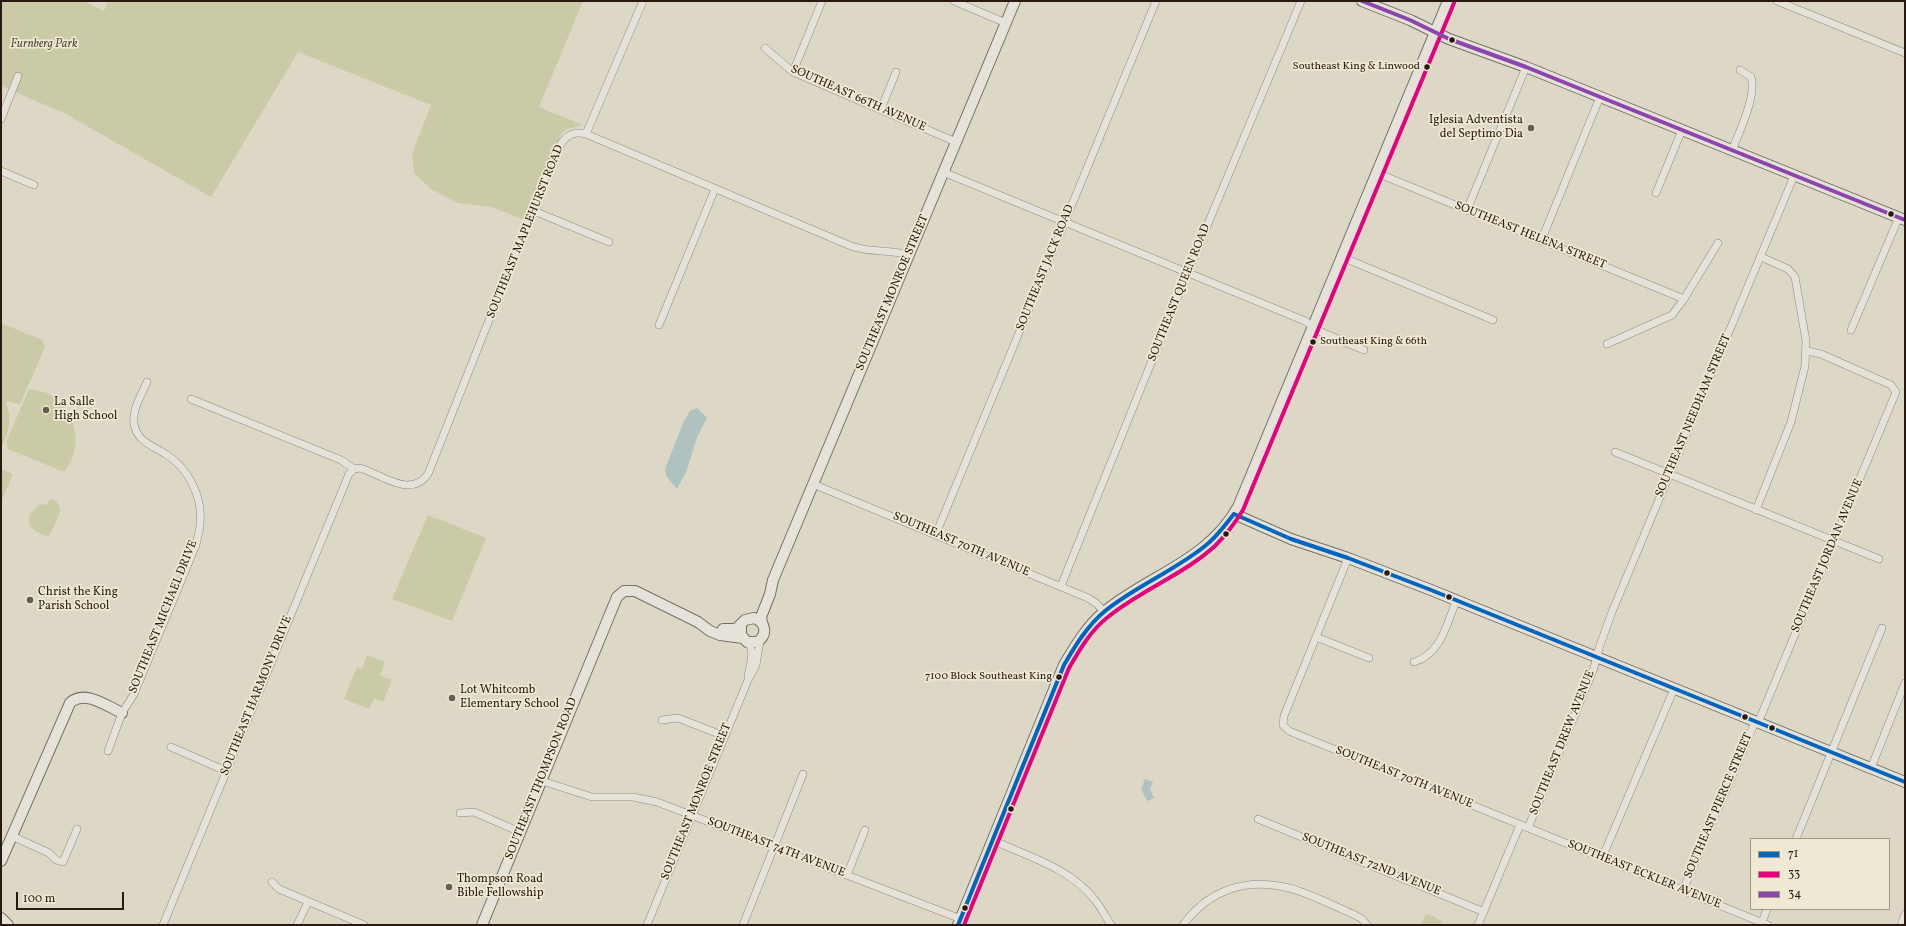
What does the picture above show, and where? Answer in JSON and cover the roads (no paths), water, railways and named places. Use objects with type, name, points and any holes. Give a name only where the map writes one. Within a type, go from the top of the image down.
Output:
[{"type":"street","points":[[643,1],[586,134],[859,249],[878,252],[897,252],[909,255]]},
{"type":"street","points":[[793,72],[822,1]]},
{"type":"street","points":[[954,1],[1006,23]]},
{"type":"street","name":"SOUTHEAST MONROE STREET","points":[[762,623],[761,617],[770,594],[771,585],[1015,1]]},
{"type":"street","name":"SOUTHEAST JACK ROAD","points":[[936,534],[1156,1]]},
{"type":"street","name":"SOUTHEAST QUEEN ROAD","points":[[1061,586],[1187,274],[1301,1]]},
{"type":"street","points":[[1362,1],[1435,32],[1526,67],[1902,219],[1851,330]]},
{"type":"street","points":[[960,922],[1064,665],[1086,631],[1104,612],[1196,554],[1219,534],[1234,514],[1243,498],[1448,1]]},
{"type":"street","points":[[1777,1],[1905,53]]},
{"type":"street","name":"SOUTHEAST 66TH AVENUE","points":[[765,48],[793,72],[956,142]]},
{"type":"street","points":[[1467,210],[1526,67]]},
{"type":"street","points":[[1732,151],[1746,114],[1752,88],[1751,77],[1740,70]]},
{"type":"street","points":[[881,109],[896,72]]},
{"type":"street","points":[[1,119],[18,76]]},
{"type":"street","points":[[1541,241],[1600,98]]},
{"type":"street","points":[[1656,194],[1682,130]]},
{"type":"street","name":"SOUTHEAST MAPLEHURST ROAD","points":[[354,469],[360,468],[399,484],[414,485],[424,479],[428,474],[561,142],[572,134],[586,134]]},
{"type":"street","points":[[1,171],[34,185]]},
{"type":"street","points":[[943,172],[1187,274],[1305,321],[1321,332],[1364,350]]},
{"type":"street","name":"SOUTHEAST HELENA STREET","points":[[1377,173],[1684,299]]},
{"type":"street","name":"SOUTHEAST NEEDHAM STREET","points":[[1596,658],[1611,613],[1794,176]]},
{"type":"street","points":[[659,325],[715,188]]},
{"type":"street","points":[[534,211],[609,242]]},
{"type":"street","points":[[1607,344],[1672,315],[1684,299],[1718,243]]},
{"type":"street","points":[[1342,257],[1492,320]]},
{"type":"street","points":[[1756,510],[1791,422],[1807,352],[1795,277],[1788,269],[1761,257]]},
{"type":"street","name":"SOUTHEAST JORDAN AVENUE","points":[[1756,722],[1835,542],[1896,392],[1895,388],[1821,354],[1807,352]]},
{"type":"street","name":"SOUTHEAST MICHAEL DRIVE","points":[[108,751],[122,713],[134,694],[196,545],[200,524],[200,510],[196,491],[187,476],[177,462],[167,454],[148,445],[136,432],[134,414],[147,382]]},
{"type":"street","points":[[191,398],[341,460],[354,469]]},
{"type":"street","points":[[1616,452],[1879,559]]},
{"type":"street","name":"SOUTHEAST HARMONY DRIVE","points":[[163,925],[347,477],[354,469]]},
{"type":"street","name":"SOUTHEAST 70TH AVENUE","points":[[813,484],[1061,586],[1092,600],[1104,612]]},
{"type":"street","points":[[1234,514],[1291,539],[1348,558],[1456,600],[1905,782]]},
{"type":"street","points":[[1348,558],[1316,637],[1369,658]]},
{"type":"street","name":"SOUTHEAST MONROE STREET","points":[[751,618],[755,614],[764,592],[771,585]]},
{"type":"street","name":"SOUTHEAST THOMPSON ROAD","points":[[482,925],[617,596],[624,591],[632,590],[698,622]]},
{"type":"street","points":[[1414,662],[1425,659],[1436,647],[1456,600]]},
{"type":"street","points":[[751,618],[757,619],[762,623],[764,632],[760,640],[754,642],[716,633],[704,628],[698,622],[706,622],[725,629],[736,629],[745,620],[751,618]]},
{"type":"street","points":[[741,625],[740,632],[745,640]]},
{"type":"street","points":[[1796,838],[1882,628]]},
{"type":"street","name":"SOUTHEAST 70TH AVENUE","points":[[1316,637],[1284,716],[1283,725],[1289,732],[1520,825]]},
{"type":"street","name":"SOUTHEAST MONROE STREET","points":[[745,640],[751,646],[752,654],[748,670],[748,680]]},
{"type":"street","name":"SOUTHEAST MONROE STREET","points":[[647,925],[724,736],[756,665],[760,640]]},
{"type":"street","name":"SOUTHEAST DREW AVENUE","points":[[1528,828],[1594,668],[1596,658]]},
{"type":"street","points":[[1871,768],[1905,683]]},
{"type":"street","points":[[1602,858],[1674,689]]},
{"type":"street","points":[[1,861],[70,703],[76,698],[84,697],[122,713]]},
{"type":"street","points":[[662,720],[678,718],[724,736]]},
{"type":"street","name":"SOUTHEAST PIERCE STREET","points":[[1682,890],[1756,722]]},
{"type":"street","points":[[171,747],[226,771]]},
{"type":"street","points":[[743,925],[803,774]]},
{"type":"street","name":"SOUTHEAST 74TH AVENUE","points":[[542,781],[592,797],[641,797],[847,874],[960,922]]},
{"type":"street","points":[[460,813],[474,812],[520,832]]},
{"type":"street","name":"SOUTHEAST 72ND AVENUE","points":[[1258,818],[1484,912]]},
{"type":"street","name":"SOUTHEAST DREW AVENUE","points":[[1478,925],[1520,825]]},
{"type":"street","name":"SOUTHEAST ECKLER AVENUE","points":[[1520,825],[1764,924]]},
{"type":"street","points":[[12,836],[49,853],[56,860],[63,862],[77,829]]},
{"type":"street","points":[[847,874],[865,830]]},
{"type":"street","points":[[992,840],[1051,866],[1074,879],[1095,899],[1111,925]]},
{"type":"street","points":[[272,882],[279,889],[364,925]]},
{"type":"street","points":[[1183,925],[1193,912],[1210,898],[1230,889],[1248,884],[1265,883],[1294,890],[1353,914],[1362,919],[1367,925]]},
{"type":"street","points":[[297,925],[308,902]]},
{"type":"street","points":[[1764,924],[1768,910]]},
{"type":"street","points":[[1901,925],[1905,914]]},
{"type":"street","points":[[1,918],[8,925]]},
{"type":"place","name":"Southeast King & Linwood","points":[[1427,67]]},
{"type":"place","name":"Iglesia Adventista del Septimo Dia","points":[[1531,128]]},
{"type":"place","name":"Southeast King & 66th","points":[[1313,342]]},
{"type":"place","name":"La Salle High School","points":[[46,410]]},
{"type":"place","name":"Christ the King Parish School","points":[[30,600]]},
{"type":"place","name":"7100 Block Southeast King","points":[[1059,677]]},
{"type":"place","name":"Lot Whitcomb Elementary School","points":[[452,698]]},
{"type":"place","name":"Thompson Road Bible Fellowship","points":[[449,887]]},
{"type":"park label","name":"Furnberg Park","points":[[44,45]]}]
